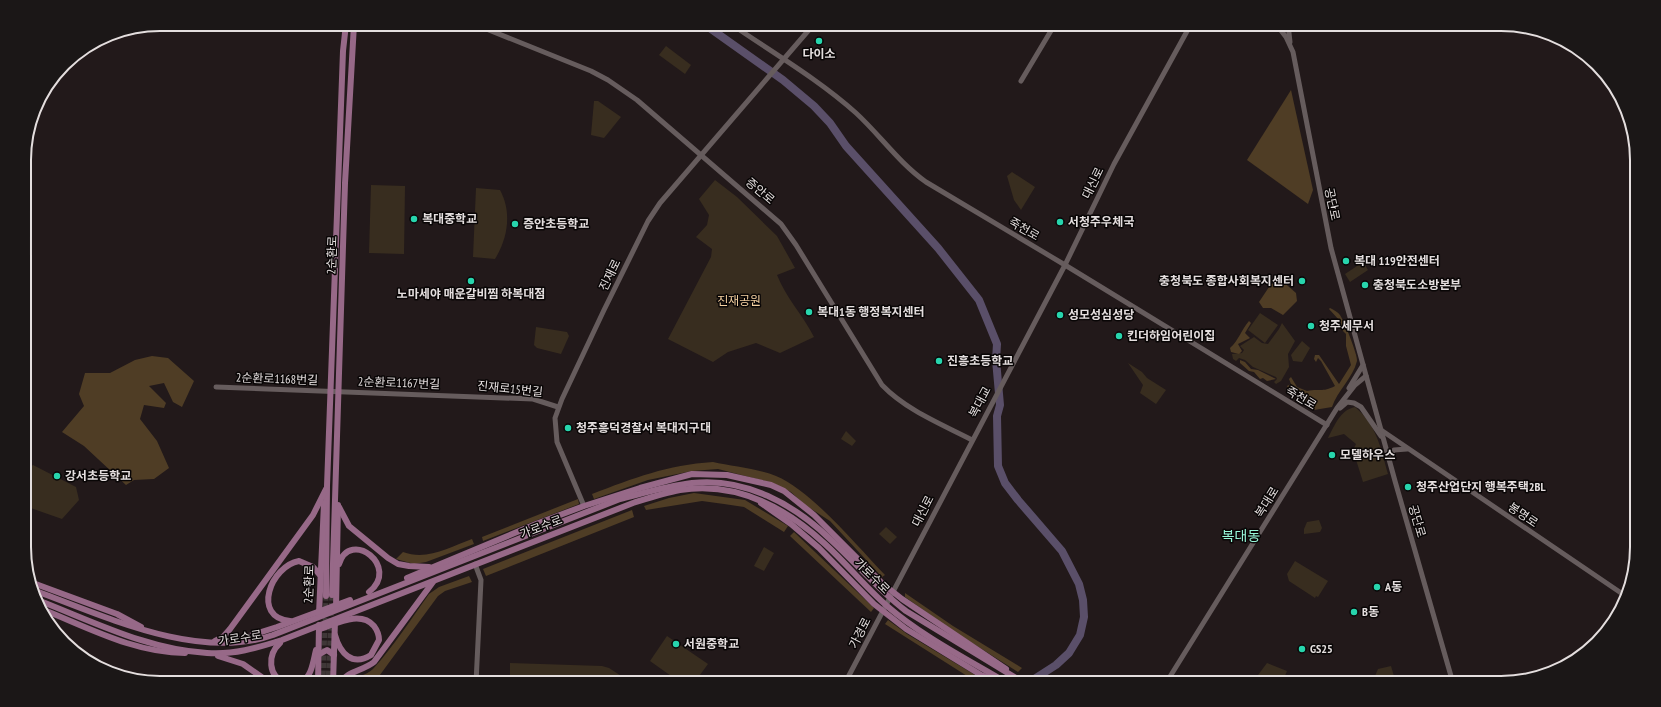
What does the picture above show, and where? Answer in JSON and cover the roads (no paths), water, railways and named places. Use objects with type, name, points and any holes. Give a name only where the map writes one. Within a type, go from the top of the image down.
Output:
[{"type":"main road","name":"2순환로","points":[[327,486],[329,596],[335,488],[343,59],[345,31]]},
{"type":"main road","name":"2순환로","points":[[318,676],[323,508],[327,486],[336,390],[346,160],[354,31]]},
{"type":"main road","points":[[607,500],[658,482],[692,474],[727,475],[771,485],[784,491],[800,502],[893,592],[936,623],[1000,664],[1014,676]]},
{"type":"main road","points":[[632,496],[658,482]]},
{"type":"main road","name":"가로수로","points":[[336,607],[355,602],[620,499],[693,483],[726,484],[760,493],[780,501],[805,518],[831,540],[889,598],[938,632],[1013,676]]},
{"type":"main road","points":[[211,641],[222,638],[230,629],[313,515],[327,486]]},
{"type":"main road","name":"2순환로","points":[[335,488],[338,506],[335,621]]},
{"type":"main road","name":"가로수로","points":[[44,603],[142,641],[181,650],[207,654],[256,649],[319,630],[358,611],[633,503],[680,490],[705,489],[740,494],[754,498],[784,512],[825,544],[886,605],[920,630],[996,676]]},
{"type":"main road","points":[[754,498],[788,522],[819,548],[882,611],[906,629],[981,676]]},
{"type":"main road","points":[[607,500],[620,499]]},
{"type":"main road","name":"가로수로","points":[[40,592],[150,633],[183,639],[224,642],[265,638],[369,592],[584,506],[607,500]]},
{"type":"main road","points":[[800,502],[831,540]]},
{"type":"main road","points":[[338,506],[349,526],[388,558],[398,564],[408,566],[433,567]]},
{"type":"main road","points":[[337,578],[340,562],[344,554],[356,550],[364,551],[374,558],[379,568],[378,579],[369,592]]},
{"type":"main road","points":[[293,621],[279,618],[270,609],[268,594],[273,582],[285,567],[296,561],[301,561],[311,565],[320,575]]},
{"type":"main road","points":[[346,676],[365,668],[374,662],[434,581]]},
{"type":"main road","name":"가로수로","points":[[37,584],[117,614],[150,633]]},
{"type":"main road","points":[[347,620],[358,611],[353,608],[355,602]]},
{"type":"main road","points":[[48,611],[137,646],[164,652],[242,655],[319,630]]},
{"type":"main road","points":[[224,642],[319,614]]},
{"type":"main road","points":[[333,676],[335,621],[363,619],[374,626],[379,639],[374,652],[361,659],[349,657],[340,650],[335,635]]},
{"type":"main road","points":[[308,676],[311,669],[319,630]]},
{"type":"main road","points":[[181,650],[180,645],[183,639]]},
{"type":"main road","points":[[276,676],[274,674],[270,663],[274,651],[280,643]]},
{"type":"main road","points":[[318,655],[326,650],[334,655]]},
{"type":"main road","points":[[207,654],[238,661],[260,676]]},
{"type":"street","name":"증안로","points":[[491,31],[608,80],[637,100],[781,224],[796,245],[879,380],[888,392],[902,403],[972,440]]},
{"type":"street","name":"죽천로","points":[[741,31],[856,113],[916,175],[1327,425]]},
{"type":"street","points":[[782,59],[808,31]]},
{"type":"street","points":[[1020,81],[1051,31]]},
{"type":"street","name":"대신로","points":[[1018,353],[1065,265],[1114,164],[1187,31]]},
{"type":"street","points":[[1281,31],[1291,45]]},
{"type":"street","name":"공단로","points":[[1289,31],[1331,248],[1388,458],[1451,676]]},
{"type":"street","name":"진재로","points":[[584,506],[557,442],[554,425],[558,407],[648,221],[660,203],[702,156],[782,59]]},
{"type":"street","name":"복대교","points":[[972,440],[1018,353]]},
{"type":"street","points":[[1336,410],[1363,365]]},
{"type":"street","name":"복대로","points":[[1170,676],[1336,410],[1355,385],[1366,376]]},
{"type":"street","name":"2순환로1168번길","points":[[216,387],[336,390]]},
{"type":"street","name":"2순환로1167번길","points":[[336,390],[460,395]]},
{"type":"street","name":"진재로15번길","points":[[460,395],[533,399],[558,407]]},
{"type":"street","points":[[1336,410],[1347,402],[1357,404],[1383,440]]},
{"type":"street","name":"봉명로","points":[[1381,430],[1621,593]]},
{"type":"street","name":"대신로","points":[[893,592],[972,440]]},
{"type":"street","points":[[1388,458],[1394,450],[1408,448]]},
{"type":"street","points":[[475,564],[481,580],[476,676]]},
{"type":"street","name":"가경로","points":[[849,676],[893,592]]},
{"type":"waterway","points":[[714,31],[783,80],[814,106],[830,123],[846,146],[938,248],[979,300],[997,344],[996,360],[1000,405],[997,416],[998,466],[1005,483],[1062,551],[1079,584],[1083,600],[1084,617],[1080,635],[1069,653],[1056,665],[1039,676]]},
{"type":"tunnel","points":[[328,676],[332,595]]},
{"type":"tunnel","points":[[323,676],[326,596]]},
{"type":"place","name":"다이소","points":[[819,41]]},
{"type":"place","name":"복대중학교","points":[[414,219]]},
{"type":"place","name":"서청주우체국","points":[[1060,222]]},
{"type":"place","name":"증안초등학교","points":[[515,224]]},
{"type":"place","name":"복대 119안전센터","points":[[1346,261]]},
{"type":"place","name":"노마세야 매운갈비찜 하복대점","points":[[471,281]]},
{"type":"place","name":"충청북도 종합사회복지센터","points":[[1302,281]]},
{"type":"place","name":"충청북도소방본부","points":[[1365,285]]},
{"type":"place","name":"복대1동 행정복지센터","points":[[809,312]]},
{"type":"place","name":"성모성심성당","points":[[1060,315]]},
{"type":"place","name":"청주세무서","points":[[1311,326]]},
{"type":"place","name":"킨더하임어린이집","points":[[1119,336]]},
{"type":"place","name":"진흥초등학교","points":[[939,361]]},
{"type":"place","name":"청주흥덕경찰서 복대지구대","points":[[568,428]]},
{"type":"place","name":"모델하우스","points":[[1332,455]]},
{"type":"place","name":"강서초등학교","points":[[57,476]]},
{"type":"place","name":"청주산업단지 행복주택2BL","points":[[1408,487]]},
{"type":"place","name":"A동","points":[[1377,587]]},
{"type":"place","name":"B동","points":[[1354,612]]},
{"type":"place","name":"서원중학교","points":[[676,644]]},
{"type":"place","name":"GS25","points":[[1302,649]]},
{"type":"district","name":"복대동","points":[[1241,536]]},
{"type":"park label","name":"진재공원","points":[[739,301]]}]
